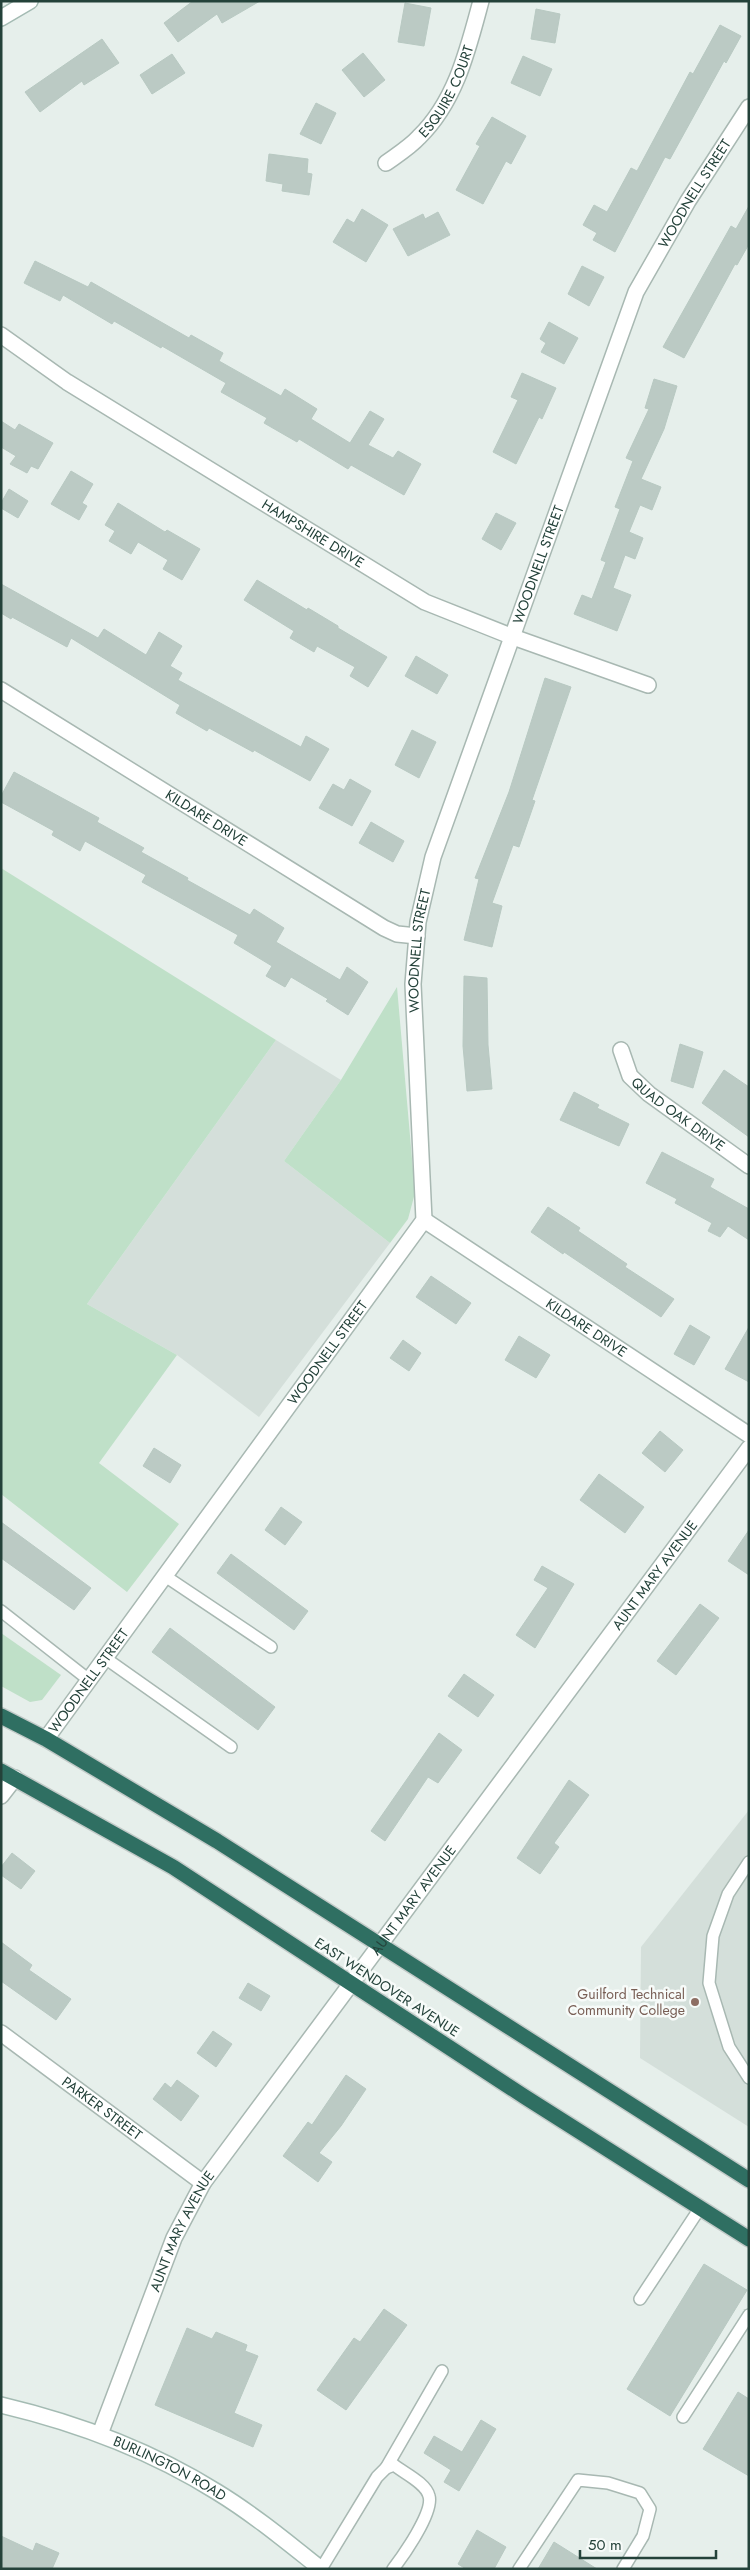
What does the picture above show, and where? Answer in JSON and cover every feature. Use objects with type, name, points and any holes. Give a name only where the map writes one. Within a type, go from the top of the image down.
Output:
[{"type":"highway","points":[[1,1716],[46,1739],[217,1841],[749,2180]]},
{"type":"highway","name":"EAST WENDOVER AVENUE","points":[[8,1775],[173,1866],[525,2098],[749,2239]]},
{"type":"street","points":[[1,18],[30,1]]},
{"type":"street","name":"ESQUIRE COURT","points":[[386,163],[420,137],[440,109],[463,66],[481,1]]},
{"type":"street","name":"WOODNELL STREET","points":[[46,1739],[424,1220],[413,984],[417,936],[433,857],[636,292],[688,201],[749,106]]},
{"type":"street","name":"HAMPSHIRE DRIVE","points":[[1,335],[67,382],[425,602],[513,637],[648,685]]},
{"type":"street","name":"KILDARE DRIVE","points":[[1,690],[384,928],[397,934],[417,936]]},
{"type":"street","name":"QUAD OAK DRIVE","points":[[621,1050],[630,1076],[649,1094],[749,1166]]},
{"type":"street","name":"KILDARE DRIVE","points":[[424,1220],[749,1435]]},
{"type":"street","name":"AUNT MARY AVENUE","points":[[100,2434],[174,2238],[203,2183],[749,1448]]},
{"type":"street","points":[[1,1796],[8,1775]]},
{"type":"street","name":"PARKER STREET","points":[[1,2033],[203,2183]]},
{"type":"street","name":"BURLINGTON ROAD","points":[[2,2407],[100,2434],[142,2452],[216,2492],[257,2519],[321,2569]]},
{"type":"lane","points":[[165,1576],[271,1648]]},
{"type":"lane","points":[[1,1611],[89,1680]]},
{"type":"lane","points":[[105,1658],[231,1747]]},
{"type":"lane","points":[[749,1862],[728,1894],[713,1936],[709,1982],[729,2047],[749,2078]]},
{"type":"lane","points":[[640,2299],[700,2208]]},
{"type":"lane","points":[[683,2417],[749,2315]]},
{"type":"lane","points":[[321,2569],[377,2476],[386,2468],[442,2371]]},
{"type":"lane","points":[[386,2468],[394,2465],[424,2487],[429,2496],[429,2505],[421,2524],[393,2569]]},
{"type":"lane","points":[[519,2569],[578,2480],[608,2483],[640,2493],[650,2509],[643,2536],[623,2569]]},
{"type":"shaded area","points":[[276,1040],[341,1080],[284,1161],[390,1243],[259,1417],[177,1355],[87,1304]]},
{"type":"shaded area","name":"Guilford Technical Community College","points":[[749,1810],[749,2127],[640,2058],[641,1947]]},
{"type":"green space","points":[[1,868],[276,1040],[87,1304],[177,1355],[99,1463],[179,1524],[127,1592],[1,1494]]},
{"type":"green space","points":[[397,987],[415,1193],[408,1219],[390,1243],[284,1161],[341,1080]]},
{"type":"green space","points":[[1,1633],[61,1675],[42,1700],[30,1702],[1,1686]]},
{"type":"building","points":[[193,1],[260,1],[222,23],[217,14],[178,42],[164,23]]},
{"type":"building","points":[[405,3],[431,8],[424,46],[398,42]]},
{"type":"building","points":[[536,9],[560,14],[555,43],[531,39]]},
{"type":"building","points":[[720,25],[741,36],[726,63],[724,61],[670,159],[665,157],[615,252],[593,240],[597,233],[583,225],[594,205],[607,212],[631,168],[637,171],[690,72],[693,74]]},
{"type":"building","points":[[102,39],[119,63],[84,85],[82,81],[40,112],[25,92]]},
{"type":"building","points":[[363,53],[385,80],[364,97],[342,70]]},
{"type":"building","points":[[172,54],[185,73],[152,94],[140,75]]},
{"type":"building","points":[[523,56],[552,69],[540,96],[511,83]]},
{"type":"building","points":[[316,103],[336,113],[321,144],[300,134]]},
{"type":"building","points":[[492,117],[526,136],[511,164],[506,161],[483,204],[456,190],[480,146],[476,144]]},
{"type":"building","points":[[269,154],[308,159],[307,173],[312,174],[309,195],[282,191],[283,184],[266,181]]},
{"type":"building","points":[[749,206],[749,244],[737,265],[735,264],[684,358],[663,347],[731,226],[736,229]]},
{"type":"building","points":[[362,209],[388,225],[366,262],[333,242],[347,219],[354,223]]},
{"type":"building","points":[[438,212],[450,235],[408,256],[393,229],[423,214],[425,219]]},
{"type":"building","points":[[35,261],[88,287],[91,282],[189,338],[191,335],[223,353],[219,361],[281,396],[285,389],[317,409],[311,419],[350,443],[370,411],[384,419],[368,445],[393,458],[398,451],[421,464],[404,495],[351,465],[348,469],[299,439],[297,442],[264,423],[267,418],[221,392],[226,383],[162,346],[161,348],[114,321],[112,324],[63,295],[60,301],[24,283]]},
{"type":"building","points":[[582,266],[604,277],[589,306],[568,294]]},
{"type":"building","points":[[549,322],[578,338],[564,364],[541,352],[546,343],[540,339]]},
{"type":"building","points":[[522,373],[556,388],[542,419],[539,417],[516,464],[493,452],[518,400],[511,397]]},
{"type":"building","points":[[654,379],[677,386],[664,429],[641,479],[661,487],[652,510],[640,505],[629,532],[643,538],[635,559],[625,555],[613,588],[631,595],[617,631],[574,614],[582,595],[592,599],[606,562],[601,560],[620,509],[615,507],[633,461],[626,458],[649,409],[645,408]]},
{"type":"building","points":[[1,421],[15,430],[19,424],[53,443],[38,469],[31,466],[27,473],[10,464],[16,456],[1,447]]},
{"type":"building","points":[[71,471],[93,484],[82,503],[87,506],[79,520],[51,504]]},
{"type":"building","points":[[9,489],[28,501],[18,518],[1,508],[1,503]]},
{"type":"building","points":[[118,503],[165,532],[167,530],[200,549],[182,580],[163,569],[168,560],[138,542],[131,554],[109,541],[115,531],[105,525]]},
{"type":"building","points":[[496,513],[516,523],[501,550],[482,539]]},
{"type":"building","points":[[257,580],[307,610],[308,608],[387,657],[368,687],[350,676],[355,667],[317,646],[314,652],[290,638],[294,631],[244,600]]},
{"type":"building","points":[[1,584],[98,638],[104,629],[146,655],[159,632],[182,646],[170,666],[182,673],[178,680],[301,747],[306,736],[329,749],[310,781],[209,728],[207,731],[176,713],[180,705],[71,638],[67,647],[1,613]]},
{"type":"building","points":[[416,656],[448,675],[437,694],[405,676]]},
{"type":"building","points":[[545,678],[571,687],[532,800],[535,801],[519,847],[513,845],[492,903],[502,906],[492,947],[464,940],[479,879],[475,878],[509,792]]},
{"type":"building","points":[[412,730],[436,742],[419,778],[395,765]]},
{"type":"building","points":[[14,772],[99,818],[97,822],[144,848],[141,852],[188,878],[187,880],[250,915],[254,909],[284,928],[276,942],[340,980],[347,967],[368,982],[348,1015],[326,1001],[328,999],[291,977],[285,987],[266,976],[272,966],[234,943],[238,935],[142,882],[146,875],[85,841],[80,851],[52,835],[54,831],[1,802],[1,796]]},
{"type":"building","points":[[350,779],[371,791],[352,826],[319,808],[333,784],[344,790]]},
{"type":"building","points":[[371,822],[404,841],[393,862],[359,843]]},
{"type":"building","points":[[464,976],[487,978],[488,1045],[492,1089],[467,1091],[463,1046]]},
{"type":"building","points":[[680,1044],[703,1052],[693,1088],[671,1081]]},
{"type":"building","points":[[724,1070],[749,1087],[749,1137],[702,1103]]},
{"type":"building","points":[[574,1092],[599,1105],[597,1108],[629,1124],[619,1146],[560,1120]]},
{"type":"building","points":[[662,1152],[714,1179],[710,1187],[749,1209],[749,1240],[728,1226],[720,1237],[708,1231],[712,1223],[675,1203],[677,1199],[646,1183]]},
{"type":"building","points":[[548,1207],[580,1228],[578,1231],[627,1264],[625,1267],[674,1299],[661,1317],[531,1232]]},
{"type":"building","points":[[431,1276],[471,1303],[456,1324],[416,1297]]},
{"type":"building","points":[[690,1325],[710,1337],[694,1365],[674,1354]]},
{"type":"building","points":[[749,1327],[749,1382],[725,1369]]},
{"type":"building","points":[[519,1336],[550,1355],[536,1378],[505,1360]]},
{"type":"building","points":[[403,1340],[421,1353],[409,1371],[390,1358]]},
{"type":"building","points":[[660,1431],[683,1450],[665,1472],[642,1453]]},
{"type":"building","points":[[154,1448],[181,1465],[170,1483],[143,1466]]},
{"type":"building","points":[[599,1474],[644,1507],[625,1533],[580,1500]]},
{"type":"building","points":[[281,1507],[302,1522],[285,1545],[265,1530]]},
{"type":"building","points":[[1,1522],[91,1588],[74,1610],[1,1558]]},
{"type":"building","points":[[749,1530],[749,1575],[728,1561]]},
{"type":"building","points":[[231,1554],[308,1611],[294,1630],[217,1573]]},
{"type":"building","points":[[542,1566],[574,1584],[535,1648],[516,1635],[548,1588],[534,1580]]},
{"type":"building","points":[[700,1604],[719,1618],[676,1675],[657,1661]]},
{"type":"building","points":[[170,1628],[275,1707],[258,1730],[152,1652]]},
{"type":"building","points":[[464,1674],[494,1695],[478,1717],[448,1696]]},
{"type":"building","points":[[439,1733],[462,1750],[438,1783],[428,1777],[385,1841],[371,1831]]},
{"type":"building","points":[[569,1780],[589,1795],[554,1843],[559,1847],[540,1874],[517,1858]]},
{"type":"building","points":[[12,1853],[35,1871],[21,1889],[1,1875],[1,1867]]},
{"type":"building","points":[[1,1942],[32,1965],[29,1970],[71,1999],[56,2020],[1,1981]]},
{"type":"building","points":[[248,1983],[270,1996],[261,2011],[239,1998]]},
{"type":"building","points":[[213,2031],[232,2044],[216,2067],[197,2053]]},
{"type":"building","points":[[346,2075],[366,2089],[341,2126],[319,2153],[332,2162],[318,2182],[283,2156],[308,2122],[312,2125]]},
{"type":"building","points":[[177,2080],[199,2096],[181,2121],[153,2099],[165,2083],[171,2088]]},
{"type":"building","points":[[704,2264],[747,2290],[670,2416],[627,2389]]},
{"type":"building","points":[[384,2309],[407,2325],[346,2410],[317,2390],[354,2338],[360,2342]]},
{"type":"building","points":[[187,2328],[212,2339],[216,2332],[247,2345],[245,2351],[258,2356],[234,2413],[262,2425],[253,2447],[155,2405]]},
{"type":"building","points":[[738,2392],[749,2399],[749,2476],[703,2449]]},
{"type":"building","points":[[481,2420],[496,2429],[459,2491],[444,2482],[451,2470],[424,2453],[434,2436],[462,2452]]},
{"type":"building","points":[[477,2530],[506,2547],[494,2569],[466,2569],[458,2564]]},
{"type":"building","points":[[1,2536],[33,2551],[36,2543],[59,2553],[52,2569],[1,2569]]},
{"type":"building","points":[[554,2542],[597,2569],[538,2569]]},
{"type":"place","name":"Guilford Technical Community College","points":[[695,2002]]}]
